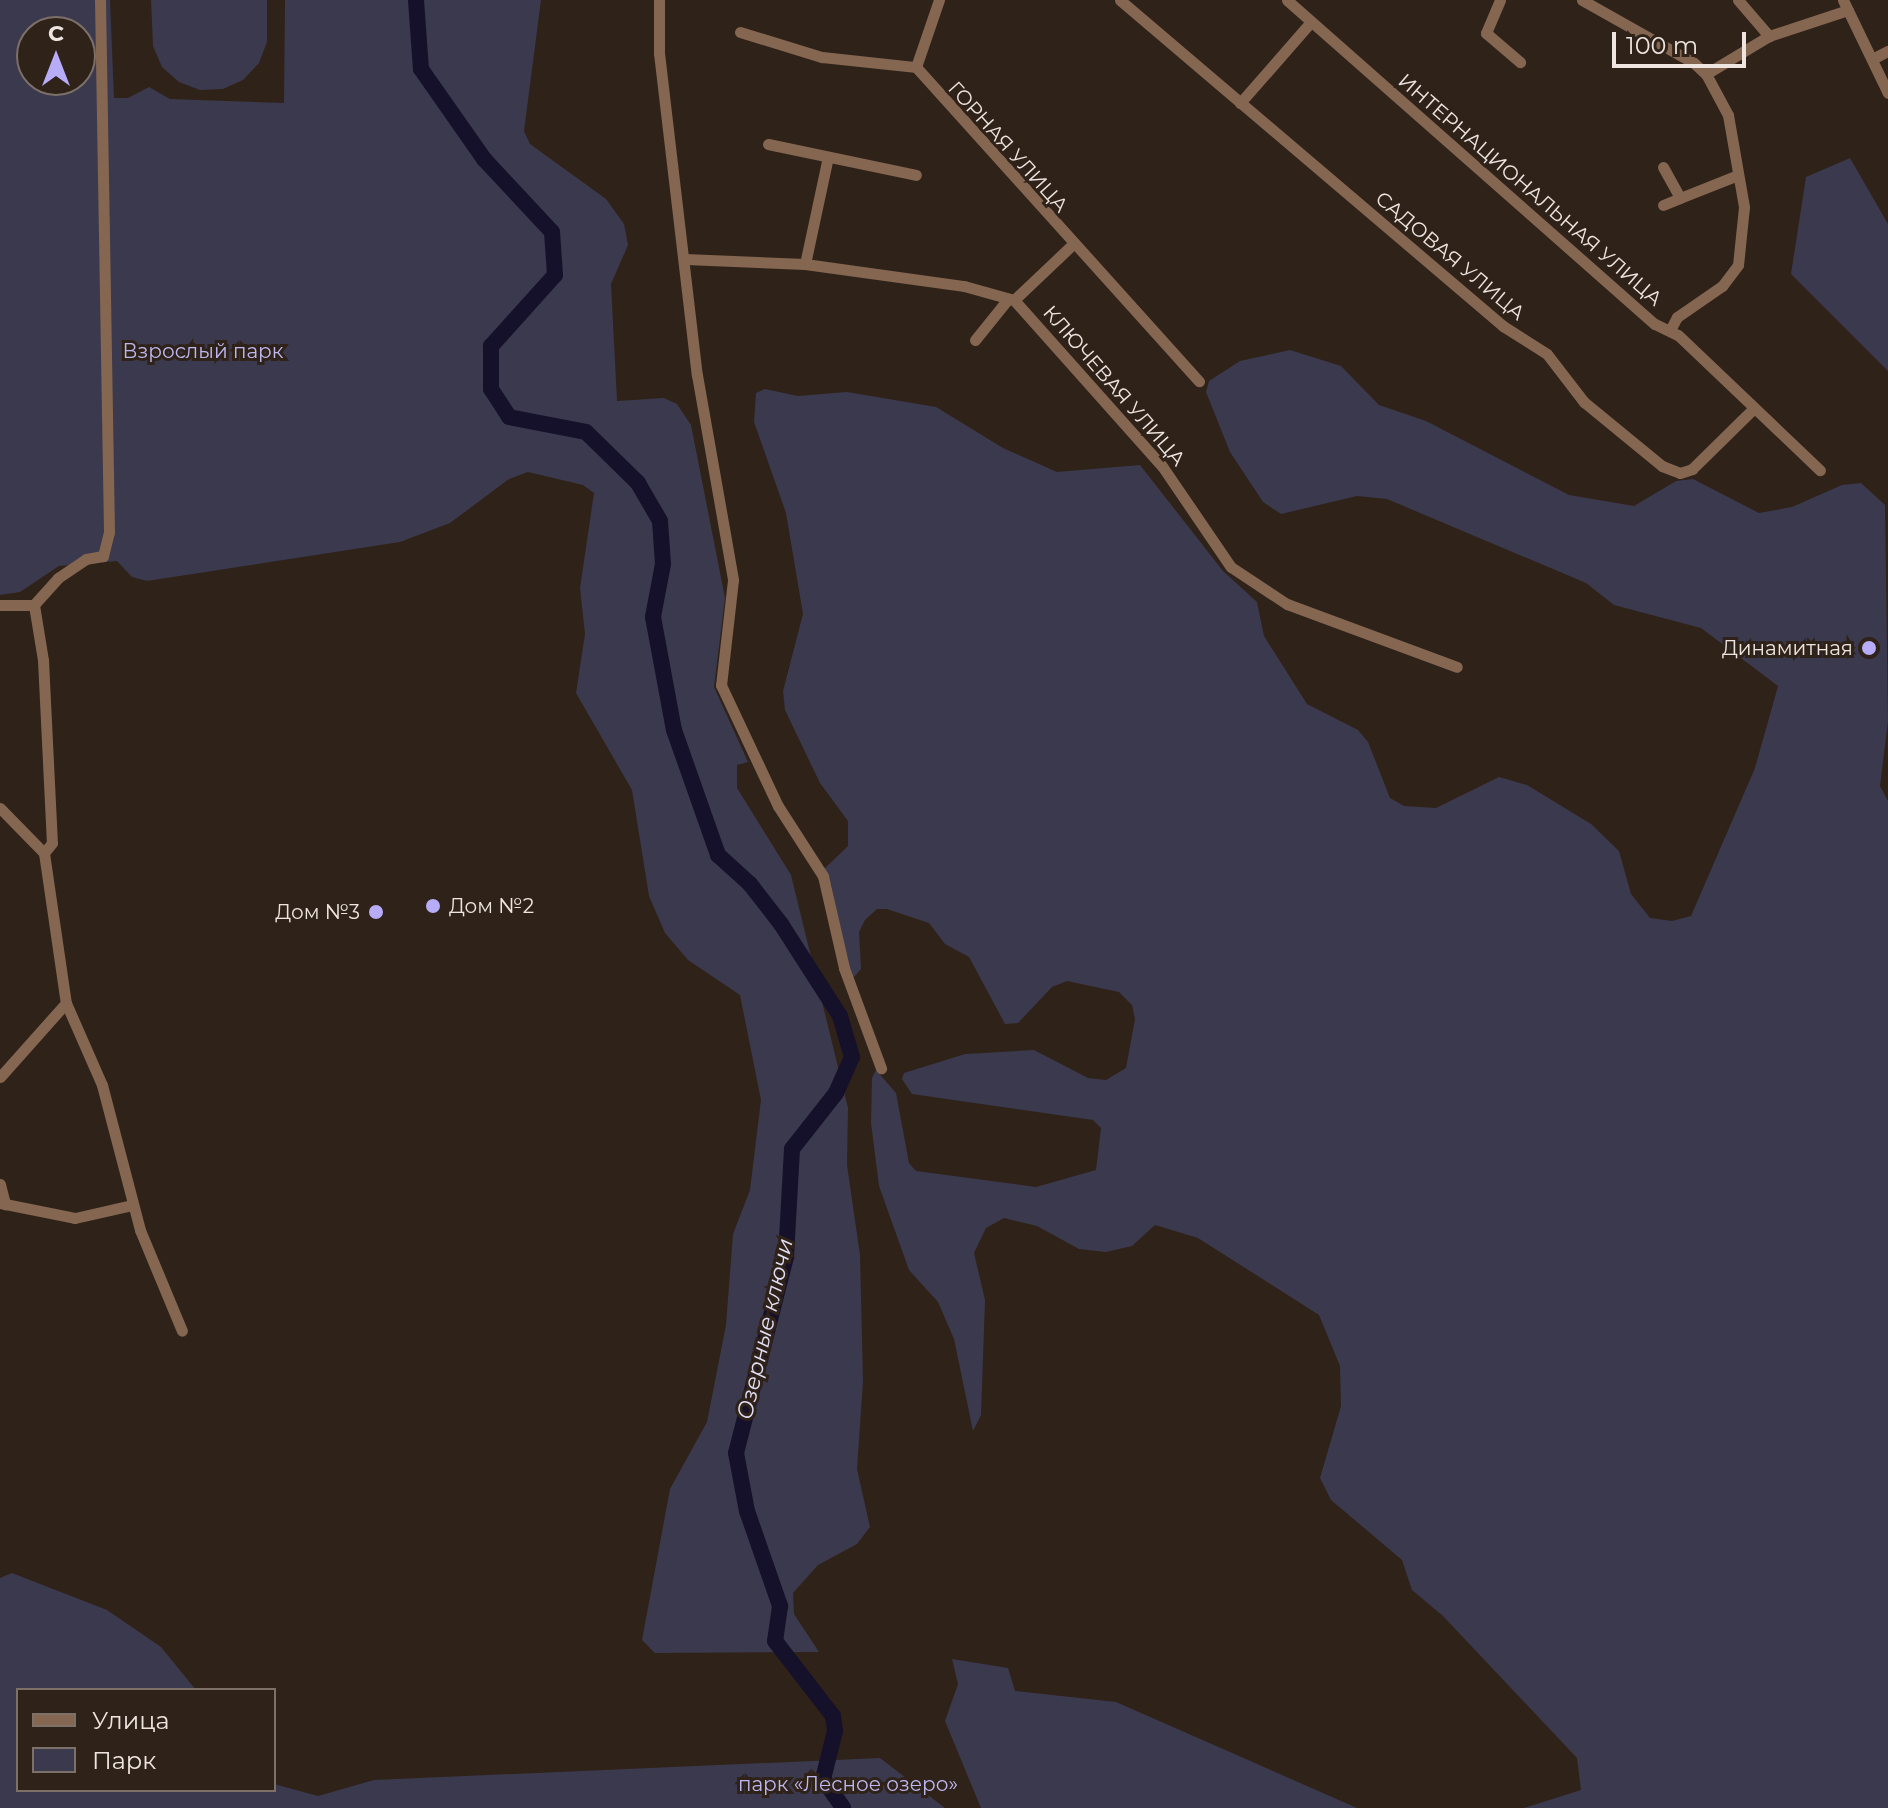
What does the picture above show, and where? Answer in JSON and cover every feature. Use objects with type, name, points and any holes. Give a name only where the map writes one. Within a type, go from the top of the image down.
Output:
[{"type":"street","points":[[0,605],[34,605],[58,578],[86,559],[103,556],[109,532],[100,0]]},
{"type":"street","points":[[659,0],[659,53],[705,430],[733,580],[721,685],[831,902],[838,948],[881,1068]]},
{"type":"street","points":[[740,32],[822,57],[916,67],[939,0]]},
{"type":"street","name":"САДОВАЯ УЛИЦА","points":[[1120,0],[1503,326],[1547,354],[1584,402],[1662,466],[1688,471],[1754,408]]},
{"type":"street","name":"ИНТЕРНАЦИОНАЛЬНАЯ УЛИЦА","points":[[1287,0],[1655,324],[1670,330],[1820,470]]},
{"type":"street","points":[[1500,0],[1486,33],[1520,62]]},
{"type":"street","points":[[1582,0],[1660,41],[1706,74],[1728,115],[1744,225],[1736,272],[1677,317],[1670,330]]},
{"type":"street","points":[[1738,0],[1769,36]]},
{"type":"street","points":[[1706,74],[1769,36],[1846,5],[1874,58],[1888,93]]},
{"type":"street","points":[[1240,103],[1311,22]]},
{"type":"street","points":[[1874,58],[1888,51]]},
{"type":"street","name":"ГОРНАЯ УЛИЦА","points":[[916,67],[1199,381]]},
{"type":"street","points":[[768,144],[916,175]]},
{"type":"street","points":[[805,264],[828,157]]},
{"type":"street","points":[[1663,167],[1680,198]]},
{"type":"street","points":[[1663,205],[1738,175]]},
{"type":"street","points":[[975,340],[1011,299],[1073,244]]},
{"type":"street","points":[[685,259],[805,264],[964,286],[1011,299]]},
{"type":"street","name":"КЛЮЧЕВАЯ УЛИЦА","points":[[1011,299],[1162,466],[1231,567],[1287,604],[1457,667]]},
{"type":"street","points":[[34,605],[43,660],[52,843],[44,853]]},
{"type":"street","points":[[0,808],[44,853],[66,1003],[102,1085],[132,1205],[182,1331]]},
{"type":"street","points":[[0,1077],[66,1003]]},
{"type":"street","points":[[0,1184],[3,1204],[75,1218],[132,1205]]},
{"type":"green space","name":"Взрослый парк","points":[[0,0],[110,0],[114,98],[128,98],[149,87],[170,99],[284,103],[285,0],[541,0],[524,131],[530,144],[606,199],[624,224],[628,245],[611,284],[617,401],[664,398],[677,404],[691,425],[725,598],[714,687],[748,762],[737,765],[737,788],[791,875],[848,1108],[847,1165],[860,1255],[863,1381],[857,1469],[870,1527],[857,1544],[818,1565],[793,1593],[794,1614],[819,1652],[655,1653],[642,1640],[670,1489],[707,1422],[726,1325],[733,1234],[750,1190],[761,1100],[740,995],[688,960],[665,933],[649,896],[632,790],[576,693],[585,634],[580,588],[594,493],[583,485],[528,472],[509,479],[450,523],[400,542],[147,581],[132,577],[117,561],[59,566],[20,592],[0,595]]},
{"type":"green space","points":[[151,0],[267,0],[267,42],[259,63],[243,80],[223,89],[200,90],[179,82],[162,67],[153,46]]},
{"type":"green space","points":[[1850,158],[1888,224],[1888,371],[1791,274],[1806,177]]},
{"type":"green space","points":[[1290,350],[1341,366],[1379,405],[1426,421],[1569,495],[1634,506],[1676,481],[1693,479],[1759,513],[1792,507],[1842,485],[1861,483],[1885,505],[1888,721],[1880,786],[1888,801],[1888,1808],[1524,1808],[1581,1790],[1577,1758],[1443,1616],[1412,1590],[1402,1560],[1331,1500],[1320,1478],[1341,1406],[1340,1366],[1319,1315],[1198,1238],[1155,1225],[1132,1246],[1106,1252],[1079,1249],[1037,1226],[1004,1218],[986,1228],[974,1253],[985,1300],[981,1415],[973,1431],[954,1339],[938,1302],[909,1270],[879,1186],[871,1123],[872,1078],[876,1070],[896,1093],[909,1163],[916,1171],[1036,1187],[1096,1170],[1101,1128],[1093,1120],[912,1094],[902,1079],[904,1073],[965,1054],[1034,1050],[1088,1078],[1106,1080],[1126,1068],[1135,1019],[1132,1005],[1119,992],[1067,981],[1052,987],[1018,1023],[1005,1024],[969,957],[945,944],[929,923],[887,909],[877,909],[865,920],[859,932],[861,969],[854,977],[850,973],[831,884],[823,870],[848,846],[848,821],[820,783],[785,710],[783,691],[803,614],[786,513],[754,422],[756,393],[765,389],[798,396],[847,392],[936,407],[1003,448],[1057,472],[1140,465],[1223,571],[1257,602],[1264,636],[1307,704],[1358,730],[1368,742],[1390,798],[1404,806],[1436,808],[1499,777],[1527,785],[1591,824],[1619,851],[1631,894],[1650,918],[1672,921],[1691,916],[1755,768],[1778,686],[1701,628],[1614,605],[1586,583],[1387,499],[1357,496],[1281,514],[1263,502],[1230,452],[1206,392],[1209,381],[1240,361]]},
{"type":"green space","name":"парк «Лесное озеро»","points":[[12,1573],[107,1610],[161,1647],[194,1688],[16,1688],[16,1792],[276,1792],[276,1785],[318,1796],[374,1780],[880,1758],[945,1808],[0,1808],[0,1578]]},
{"type":"green space","points":[[952,1659],[1008,1668],[1015,1691],[1116,1702],[1357,1808],[981,1808],[945,1721],[958,1684]]},
{"type":"waterway","name":"Озерные ключи","points":[[416,0],[421,69],[484,159],[552,232],[555,275],[491,346],[491,389],[509,417],[586,432],[638,483],[660,521],[663,564],[653,617],[674,730],[718,855],[750,884],[781,924],[840,1016],[852,1057],[836,1093],[792,1149],[786,1257],[736,1453],[747,1511],[780,1606],[775,1641],[833,1716],[835,1731],[823,1779],[843,1808]]},
{"type":"place","name":"Динамитная","points":[[1869,648]]},
{"type":"place","name":"Дом №2","points":[[433,906]]},
{"type":"place","name":"Дом №3","points":[[376,912]]}]
